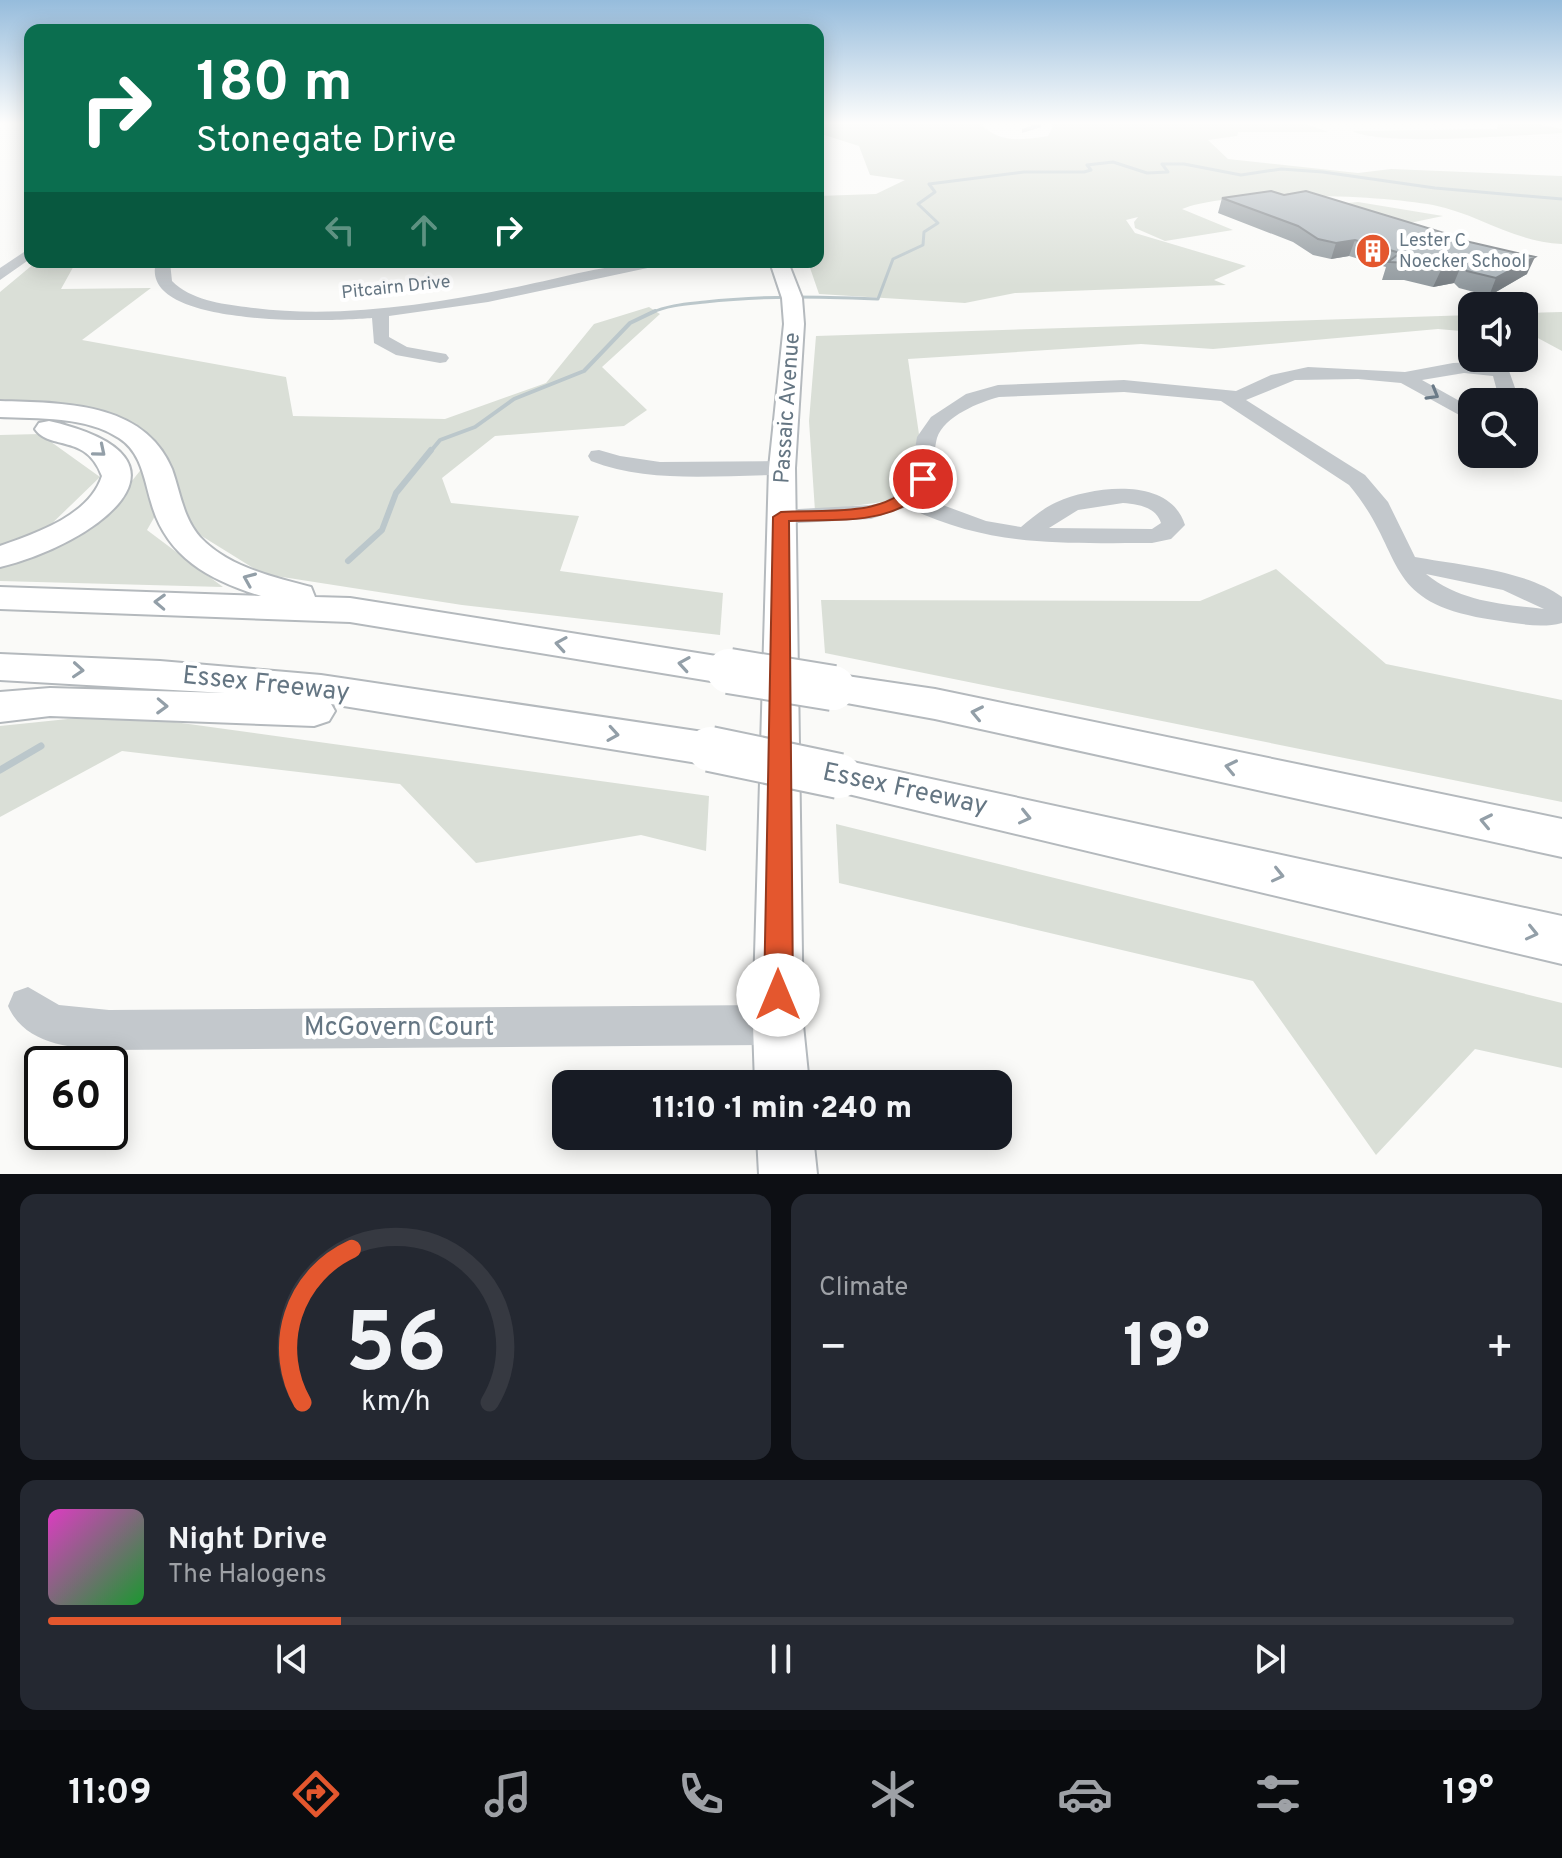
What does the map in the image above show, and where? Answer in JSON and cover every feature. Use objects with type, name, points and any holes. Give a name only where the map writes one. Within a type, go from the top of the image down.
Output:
[{"type":"highway","points":[[0,409],[71,414],[106,422],[131,433],[148,449],[177,529],[198,553],[214,564],[262,585],[350,610],[935,704],[1562,838]]},
{"type":"highway","points":[[0,425],[34,427],[80,437],[109,457],[116,474],[111,495],[89,516],[43,541],[0,557]]},
{"type":"highway","points":[[0,598],[350,610]]},
{"type":"highway","name":"Essex Freeway","points":[[0,667],[320,689],[454,707],[710,749],[1562,940]]},
{"type":"highway","points":[[0,707],[50,702],[329,712],[454,707]]},
{"type":"main road","name":"Passaic Avenue","points":[[781,268],[791,296],[794,324],[781,517],[778,1025],[781,1070]]},
{"type":"main road","points":[[786,1150],[788,1174]]},
{"type":"street","points":[[0,256],[24,239]]},
{"type":"street","points":[[0,275],[24,257]]},
{"type":"street","name":"Pitcairn Drive","points":[[161,268],[165,285],[181,296],[207,306],[286,315],[381,311],[484,298],[623,268]]},
{"type":"street","points":[[586,268],[594,273]]},
{"type":"street","points":[[381,311],[380,339],[402,351],[440,358]]},
{"type":"street","points":[[781,517],[871,512],[892,507],[918,489],[923,479],[927,437],[938,421],[973,398],[998,391],[1084,385],[1124,386],[1228,397],[1251,393],[1278,379],[1320,372],[1405,378],[1462,365],[1501,372],[1506,388]]},
{"type":"street","points":[[1405,378],[1458,408]]},
{"type":"street","points":[[1228,397],[1357,480],[1376,502],[1405,563],[1420,583],[1465,606],[1547,618],[1556,616],[1560,610],[1555,601],[1533,589],[1405,563]]},
{"type":"street","points":[[599,456],[612,464],[636,467],[782,468]]},
{"type":"street","points":[[906,498],[941,516],[980,528],[1026,535],[1152,536],[1162,534],[1173,525],[1172,516],[1156,503],[1123,496],[1072,502],[1057,508],[1026,535]]},
{"type":"street","name":"McGovern Court","points":[[28,1006],[41,1020],[70,1028],[109,1030],[778,1025]]},
{"type":"shaded area","points":[[883,177],[1562,177],[1562,244],[1528,238],[1450,209],[1409,201],[1268,196],[1204,203],[1182,209],[1233,230],[1165,241],[1135,228],[1134,222],[1138,217],[1126,220],[1135,233],[1246,266],[1214,280],[1226,285],[1015,293],[965,303],[819,294],[810,268],[824,268],[824,196],[876,194],[905,180]]},
{"type":"shaded area","points":[[1358,202],[1443,216],[1381,229],[1336,204]]},
{"type":"shaded area","points":[[29,268],[73,268],[61,289],[151,288],[82,340],[286,377],[293,416],[445,419],[546,383],[594,324],[649,307],[660,314],[602,367],[647,410],[624,426],[495,436],[442,478],[451,503],[579,516],[560,571],[723,593],[720,635],[462,605],[263,574],[192,530],[166,455],[137,427],[72,408],[0,403],[0,292]]},
{"type":"shaded area","points":[[1562,312],[1562,351],[1538,338],[1538,313]]},
{"type":"shaded area","points":[[1458,315],[1458,331],[1438,329],[1213,349],[1141,344],[908,359],[928,496],[815,511],[809,421],[816,336]]},
{"type":"shaded area","points":[[40,434],[100,477],[40,535],[0,547],[0,435]]},
{"type":"shaded area","points":[[143,467],[155,516],[147,530],[223,587],[0,581],[0,562],[120,496]]},
{"type":"shaded area","points":[[1276,569],[1386,664],[1562,700],[1562,802],[825,653],[821,600],[1200,601]]},
{"type":"shaded area","points":[[116,714],[709,796],[706,851],[641,835],[476,863],[400,784],[122,751],[0,817],[0,726]]},
{"type":"shaded area","points":[[836,824],[1562,1003],[1562,1068],[1475,1049],[1376,1155],[1253,981],[839,883]]},
{"type":"building","points":[[1271,191],[1284,195],[1306,191],[1451,235],[1448,237],[1535,257],[1496,278],[1467,271],[1461,266],[1441,270],[1388,262],[1400,253],[1355,240],[1336,243],[1318,239],[1298,226],[1222,198]]},
{"type":"waterway","points":[[651,313],[678,305],[748,298],[878,299],[893,259],[923,245],[924,232],[938,223],[918,204],[935,192],[929,184],[986,177]]},
{"type":"waterway","points":[[1357,177],[1435,188],[1562,199]]},
{"type":"waterway","points":[[430,452],[440,440],[475,427],[514,399],[584,371],[630,323],[655,311]]},
{"type":"waterway","points":[[348,561],[382,530],[396,493],[431,450]]},
{"type":"waterway","points":[[0,770],[41,746]]},
{"type":"place","name":"Lester C Noecker School","points":[[1373,251]]},
{"type":"route","points":[[778,995],[781,517],[871,512],[892,507],[918,489],[923,479]]}]
